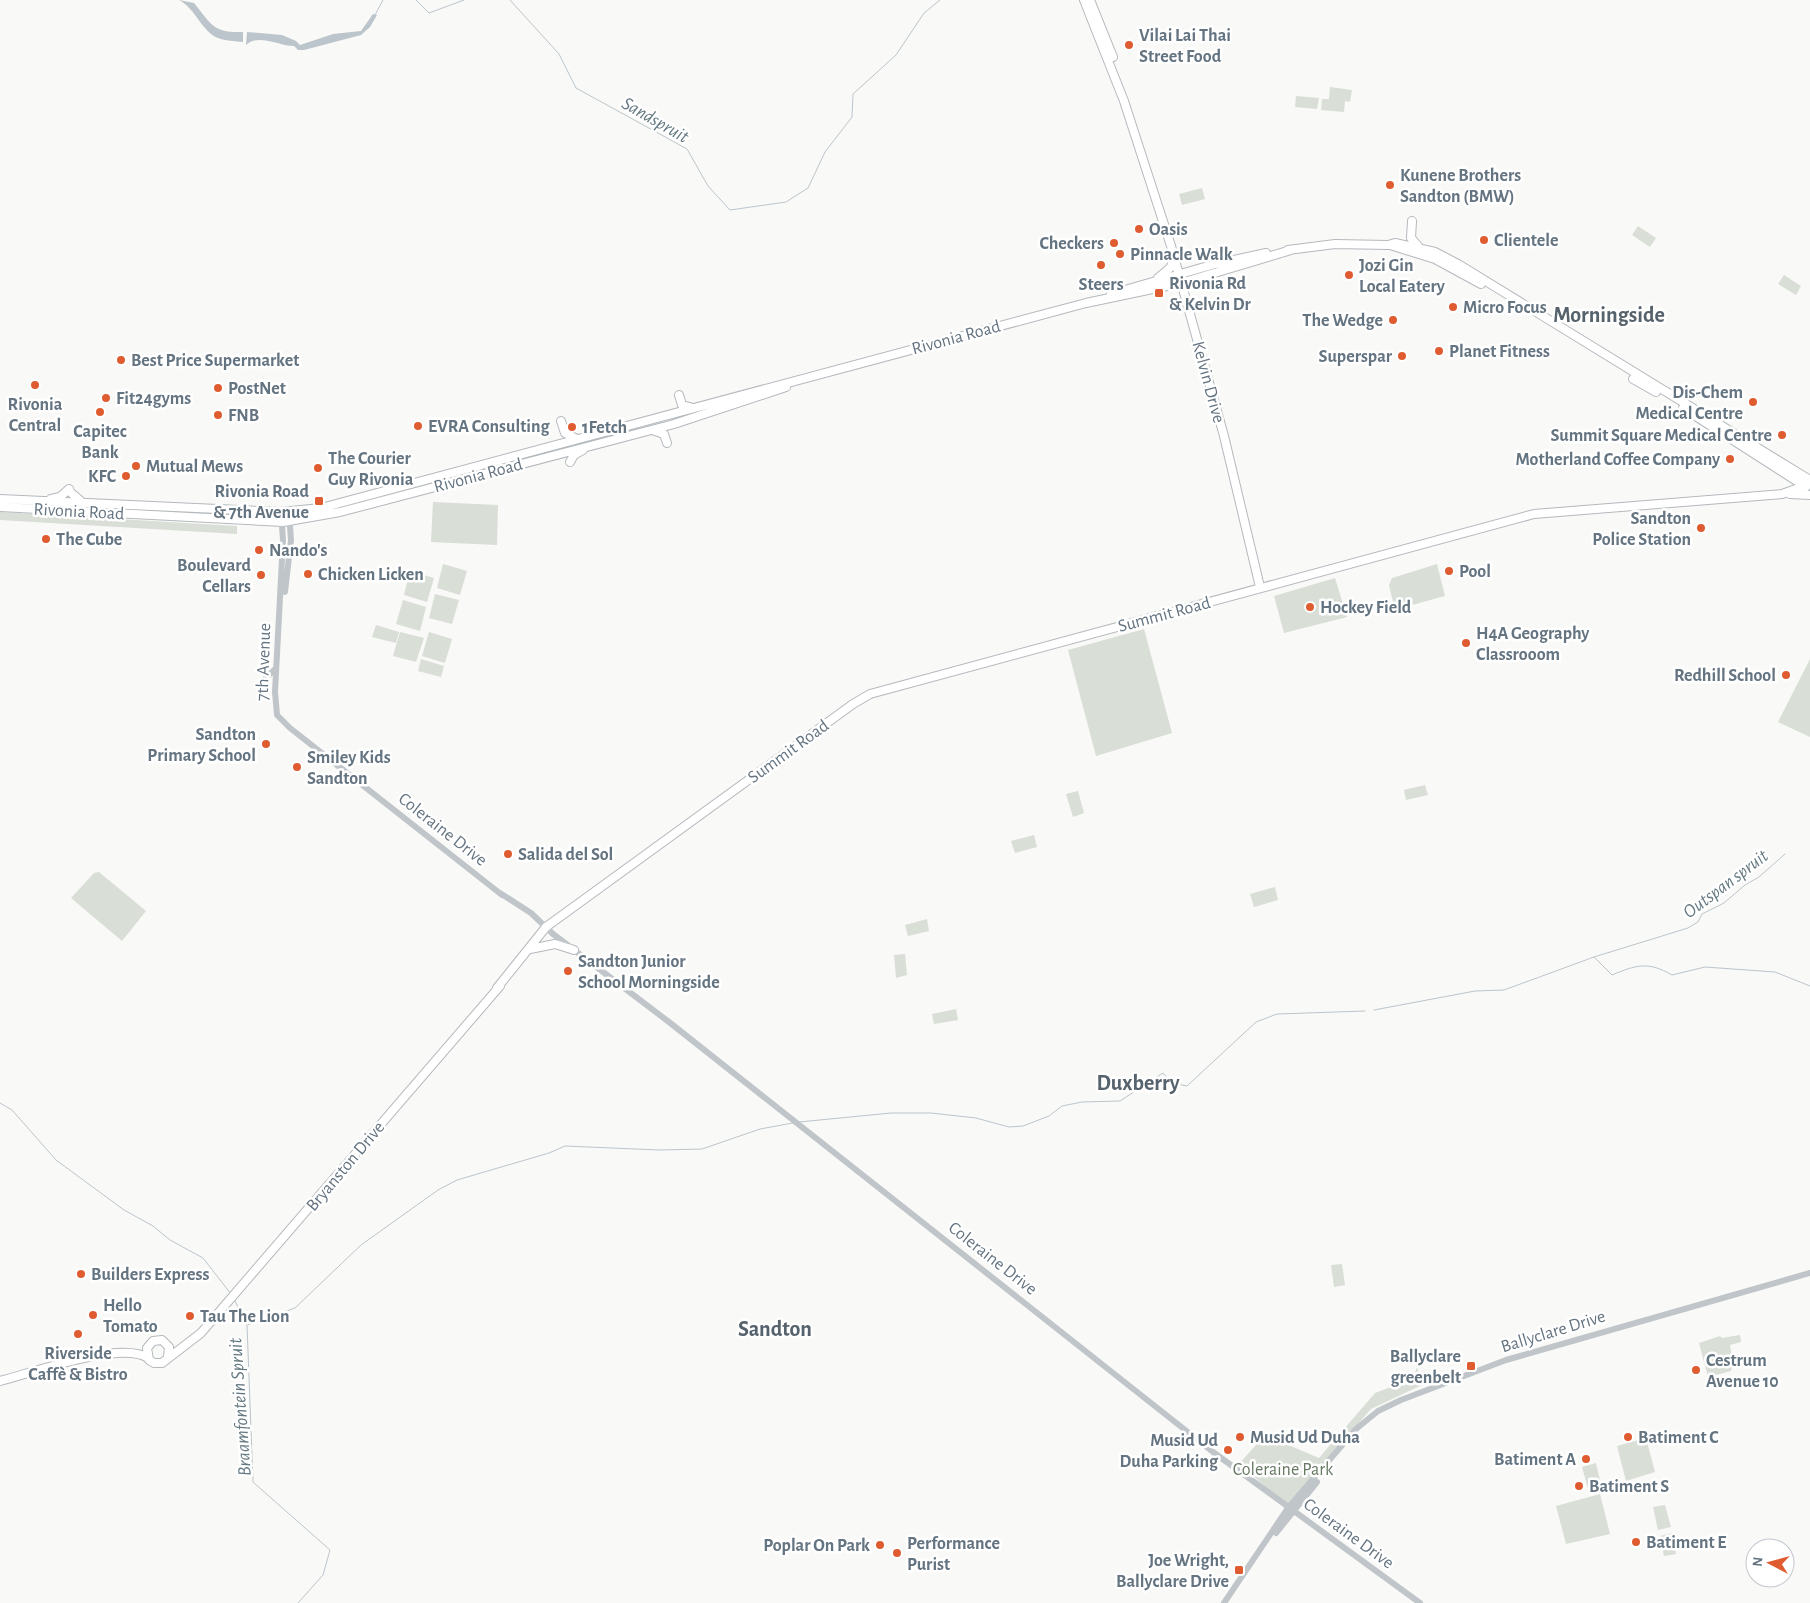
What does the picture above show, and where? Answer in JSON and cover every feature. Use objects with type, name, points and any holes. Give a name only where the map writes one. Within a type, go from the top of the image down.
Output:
[{"type":"main road","name":"Kelvin Drive","points":[[1084,0],[1120,88],[1171,246],[1224,436],[1260,587]]},
{"type":"main road","name":"Kelvin Drive","points":[[1090,0],[1129,99],[1146,156],[1150,180]]},
{"type":"main road","points":[[1402,258],[1420,251],[1410,238],[1412,222]]},
{"type":"main road","name":"Rivonia Road","points":[[0,500],[285,512],[330,505],[1086,303],[1251,255],[1359,243],[1390,245],[1420,251],[1458,264],[1810,480]]},
{"type":"main road","points":[[1150,283],[1171,268],[1171,246]]},
{"type":"main road","name":"Rivonia Road","points":[[1086,303],[1181,283],[1291,250]]},
{"type":"main road","name":"Rivonia Road","points":[[1420,251],[1456,269],[1808,487]]},
{"type":"main road","name":"Rivonia Road","points":[[0,507],[287,521],[345,510],[650,430],[725,408],[827,372]]},
{"type":"main road","points":[[679,395],[682,405],[696,408]]},
{"type":"main road","points":[[561,422],[565,433],[577,440]]},
{"type":"main road","points":[[1719,425],[1723,434]]},
{"type":"main road","points":[[650,430],[664,434],[667,444]]},
{"type":"main road","points":[[570,462],[578,452],[604,444],[610,440]]},
{"type":"main road","points":[[1782,494],[1788,488],[1788,476]]},
{"type":"main road","name":"Summit Road","points":[[547,930],[746,781],[852,704],[870,694],[1541,512],[1782,494],[1808,487]]},
{"type":"main road","points":[[20,501],[57,498],[68,490],[85,504]]},
{"type":"main road","points":[[1782,494],[1810,495]]},
{"type":"main road","name":"Bryanston Drive","points":[[168,1357],[191,1343],[221,1311],[547,930]]},
{"type":"main road","name":"Bryanston Drive","points":[[497,988],[547,930]]},
{"type":"main road","points":[[530,949],[555,944],[574,950]]},
{"type":"main road","points":[[0,1377],[109,1349],[140,1348],[156,1340],[176,1345],[191,1343]]},
{"type":"main road","points":[[0,1381],[112,1352],[136,1352],[158,1364],[168,1357],[169,1347],[164,1342]]},
{"type":"main road","points":[[148,1358],[146,1351],[149,1344]]},
{"type":"street","points":[[285,512],[287,521]]},
{"type":"street","name":"7th Avenue","points":[[276,711],[276,668],[287,521]]},
{"type":"street","name":"7th Avenue","points":[[276,711],[284,603],[292,540],[287,521]]},
{"type":"street","points":[[259,685],[276,668]]},
{"type":"street","name":"Coleraine Drive","points":[[276,711],[282,722],[547,930],[635,995],[1213,1452],[1420,1603]]},
{"type":"street","name":"Ballyclare Drive","points":[[1224,1603],[1256,1556],[1291,1510],[1363,1422],[1401,1400],[1544,1348],[1810,1273]]},
{"type":"green space","points":[[1330,87],[1352,90],[1350,102],[1345,101],[1344,112],[1321,110],[1322,99],[1329,99]]},
{"type":"green space","points":[[1296,96],[1319,98],[1317,109],[1295,107]]},
{"type":"green space","points":[[1202,188],[1205,199],[1182,205],[1179,194]]},
{"type":"green space","points":[[1638,226],[1656,238],[1650,247],[1632,235]]},
{"type":"green space","points":[[1784,275],[1801,286],[1796,295],[1778,284]]},
{"type":"green space","points":[[433,502],[498,505],[497,545],[431,542]]},
{"type":"green space","points":[[0,512],[237,526],[237,534],[0,520]]},
{"type":"green space","points":[[443,564],[467,571],[460,595],[437,588]]},
{"type":"green space","points":[[1437,564],[1445,596],[1412,605],[1412,612],[1396,615],[1389,585],[1392,578]]},
{"type":"green space","points":[[410,571],[434,578],[427,602],[404,595]]},
{"type":"green space","name":"Hockey Field","points":[[1335,578],[1347,617],[1284,633],[1274,596]]},
{"type":"green space","points":[[435,594],[459,600],[452,624],[429,618]]},
{"type":"green space","points":[[403,600],[426,607],[420,631],[396,624]]},
{"type":"green space","points":[[376,625],[399,632],[396,643],[372,637]]},
{"type":"green space","points":[[1144,629],[1172,733],[1096,756],[1068,650]]},
{"type":"green space","points":[[400,632],[424,638],[416,662],[393,656]]},
{"type":"green space","points":[[429,632],[452,639],[445,663],[422,656]]},
{"type":"green space","points":[[421,659],[444,666],[441,677],[418,671]]},
{"type":"green space","points":[[1810,659],[1810,737],[1778,722]]},
{"type":"green space","points":[[1425,785],[1428,795],[1406,800],[1404,790]]},
{"type":"green space","points":[[1078,791],[1084,813],[1073,817],[1066,794]]},
{"type":"green space","points":[[1034,835],[1037,847],[1015,853],[1011,841]]},
{"type":"green space","points":[[99,872],[146,911],[122,941],[71,898],[94,873]]},
{"type":"green space","points":[[1275,887],[1278,900],[1254,907],[1250,894]]},
{"type":"green space","points":[[927,919],[929,931],[908,936],[905,925]]},
{"type":"green space","points":[[905,954],[907,975],[896,978],[894,955]]},
{"type":"green space","points":[[956,1009],[958,1020],[934,1024],[932,1014]]},
{"type":"green space","points":[[1342,1264],[1345,1285],[1334,1287],[1331,1265]]},
{"type":"green space","points":[[1740,1335],[1741,1342],[1730,1345],[1733,1363],[1731,1371],[1708,1377],[1699,1343],[1720,1336],[1722,1338]]},
{"type":"green space","name":"Coleraine Park","points":[[1417,1367],[1422,1385],[1371,1409],[1287,1505],[1239,1464],[1265,1435],[1319,1458],[1375,1393],[1399,1384],[1411,1385]]},
{"type":"green space","points":[[1646,1438],[1655,1472],[1626,1481],[1617,1446]]},
{"type":"green space","points":[[1596,1463],[1602,1489],[1589,1492],[1582,1467]]},
{"type":"green space","points":[[1600,1494],[1610,1534],[1566,1544],[1556,1506]]},
{"type":"green space","points":[[1665,1505],[1671,1527],[1658,1530],[1653,1507]]},
{"type":"green space","points":[[1672,1533],[1676,1554],[1664,1556],[1660,1536]]},
{"type":"shaded area","points":[[179,0],[194,3],[210,22],[219,29],[243,32],[243,42],[224,40],[212,35],[190,9]]},
{"type":"shaded area","points":[[373,14],[377,15],[370,27],[361,35],[304,50],[298,50],[294,46],[263,40],[257,40],[246,45],[247,32],[282,35],[296,41],[300,45],[333,34],[361,31]]},
{"type":"waterway","name":"Sandspruit","points":[[375,15],[383,0]]},
{"type":"waterway","name":"Sandspruit","points":[[416,0],[429,13],[464,0]]},
{"type":"waterway","name":"Sandspruit","points":[[510,0],[559,54],[576,88],[687,149],[708,186],[730,210],[786,202],[808,188],[825,152],[852,117],[853,94],[896,55],[924,13],[940,0]]},
{"type":"waterway","name":"Outspan spruit","points":[[1594,957],[1688,928],[1698,922],[1702,914],[1724,903],[1745,885],[1759,877],[1785,854]]},
{"type":"waterway","name":"Outspan spruit","points":[[1374,1010],[1475,991],[1504,990],[1594,957],[1612,975],[1642,966],[1656,968],[1672,975],[1705,967],[1775,972],[1810,986]]},
{"type":"waterway","points":[[799,1122],[891,1113],[931,1113],[976,1118],[1009,1127],[1023,1126],[1049,1116],[1062,1106],[1082,1102],[1120,1101],[1163,1073],[1172,1083],[1187,1086],[1256,1022],[1277,1014],[1365,1011]]},
{"type":"waterway","name":"Braamfontein Spruit","points":[[0,1103],[12,1110],[56,1160],[124,1210],[153,1226],[170,1240],[203,1258],[231,1294]]},
{"type":"waterway","points":[[247,1325],[295,1308],[361,1245],[438,1190],[457,1180],[549,1153],[565,1146],[659,1150],[702,1149],[760,1129],[793,1123]]},
{"type":"waterway","name":"Braamfontein Spruit","points":[[234,1299],[247,1325],[253,1482],[330,1550],[323,1575],[298,1603]]},
{"type":"place","name":"Vilai Lai Thai Street Food","points":[[1129,45]]},
{"type":"place","name":"Kunene Brothers Sandton (BMW)","points":[[1390,185]]},
{"type":"place","name":"Oasis","points":[[1139,229]]},
{"type":"place","name":"Clientele","points":[[1484,240]]},
{"type":"place","name":"Checkers","points":[[1114,243]]},
{"type":"place","name":"Pinnacle Walk","points":[[1120,254]]},
{"type":"place","name":"Steers","points":[[1101,265]]},
{"type":"place","name":"Jozi Gin Local Eatery","points":[[1349,275]]},
{"type":"place","name":"Rivonia Rd & Kelvin Dr","points":[[1159,293]]},
{"type":"place","name":"Micro Focus","points":[[1453,307]]},
{"type":"place","name":"The Wedge","points":[[1393,320]]},
{"type":"place","name":"Planet Fitness","points":[[1439,351]]},
{"type":"place","name":"Superspar","points":[[1402,356]]},
{"type":"place","name":"Best Price Supermarket","points":[[121,360]]},
{"type":"place","name":"Rivonia Central","points":[[35,385]]},
{"type":"place","name":"PostNet","points":[[218,388]]},
{"type":"place","name":"Fit24gyms","points":[[106,398]]},
{"type":"place","name":"Dis-Chem Medical Centre","points":[[1753,402]]},
{"type":"place","name":"Capitec Bank","points":[[100,412]]},
{"type":"place","name":"FNB","points":[[218,415]]},
{"type":"place","name":"EVRA Consulting","points":[[418,426]]},
{"type":"place","name":"1Fetch","points":[[572,427]]},
{"type":"place","name":"Summit Square Medical Centre","points":[[1782,435]]},
{"type":"place","name":"Motherland Coffee Company","points":[[1730,459]]},
{"type":"place","name":"Mutual Mews","points":[[136,466]]},
{"type":"place","name":"The Courier Guy Rivonia","points":[[318,468]]},
{"type":"place","name":"KFC","points":[[126,476]]},
{"type":"place","name":"Rivonia Road & 7th Avenue","points":[[319,501]]},
{"type":"place","name":"Sandton Police Station","points":[[1701,528]]},
{"type":"place","name":"The Cube","points":[[46,539]]},
{"type":"place","name":"Nando's","points":[[259,550]]},
{"type":"place","name":"Pool","points":[[1449,571]]},
{"type":"place","name":"Chicken Licken","points":[[308,574]]},
{"type":"place","name":"Boulevard Cellars","points":[[261,575]]},
{"type":"place","name":"Hockey Field","points":[[1310,607]]},
{"type":"place","name":"H4A Geography Classrooom","points":[[1466,643]]},
{"type":"place","name":"Redhill School","points":[[1786,675]]},
{"type":"place","name":"Sandton Primary School","points":[[266,744]]},
{"type":"place","name":"Smiley Kids Sandton","points":[[297,767]]},
{"type":"place","name":"Salida del Sol","points":[[508,854]]},
{"type":"place","name":"Sandton Junior School Morningside","points":[[568,971]]},
{"type":"place","name":"Builders Express","points":[[81,1274]]},
{"type":"place","name":"Hello Tomato","points":[[93,1315]]},
{"type":"place","name":"Tau The Lion","points":[[190,1316]]},
{"type":"place","name":"Riverside Caffè & Bistro","points":[[78,1334]]},
{"type":"place","name":"Ballyclare greenbelt","points":[[1471,1366]]},
{"type":"place","name":"Cestrum Avenue 10","points":[[1696,1370]]},
{"type":"place","name":"Musid Ud Duha","points":[[1240,1437]]},
{"type":"place","name":"Batiment C","points":[[1628,1437]]},
{"type":"place","name":"Musid Ud Duha Parking","points":[[1228,1450]]},
{"type":"place","name":"Batiment A","points":[[1586,1459]]},
{"type":"place","name":"Batiment S","points":[[1579,1486]]},
{"type":"place","name":"Batiment E","points":[[1636,1542]]},
{"type":"place","name":"Poplar On Park","points":[[880,1545]]},
{"type":"place","name":"Performance Purist","points":[[897,1553]]},
{"type":"place","name":"Joe Wright, Ballyclare Drive","points":[[1239,1570]]},
{"type":"district","name":"Morningside","points":[[1609,314]]},
{"type":"district","name":"Duxberry","points":[[1138,1082]]},
{"type":"district","name":"Sandton","points":[[775,1328]]}]
